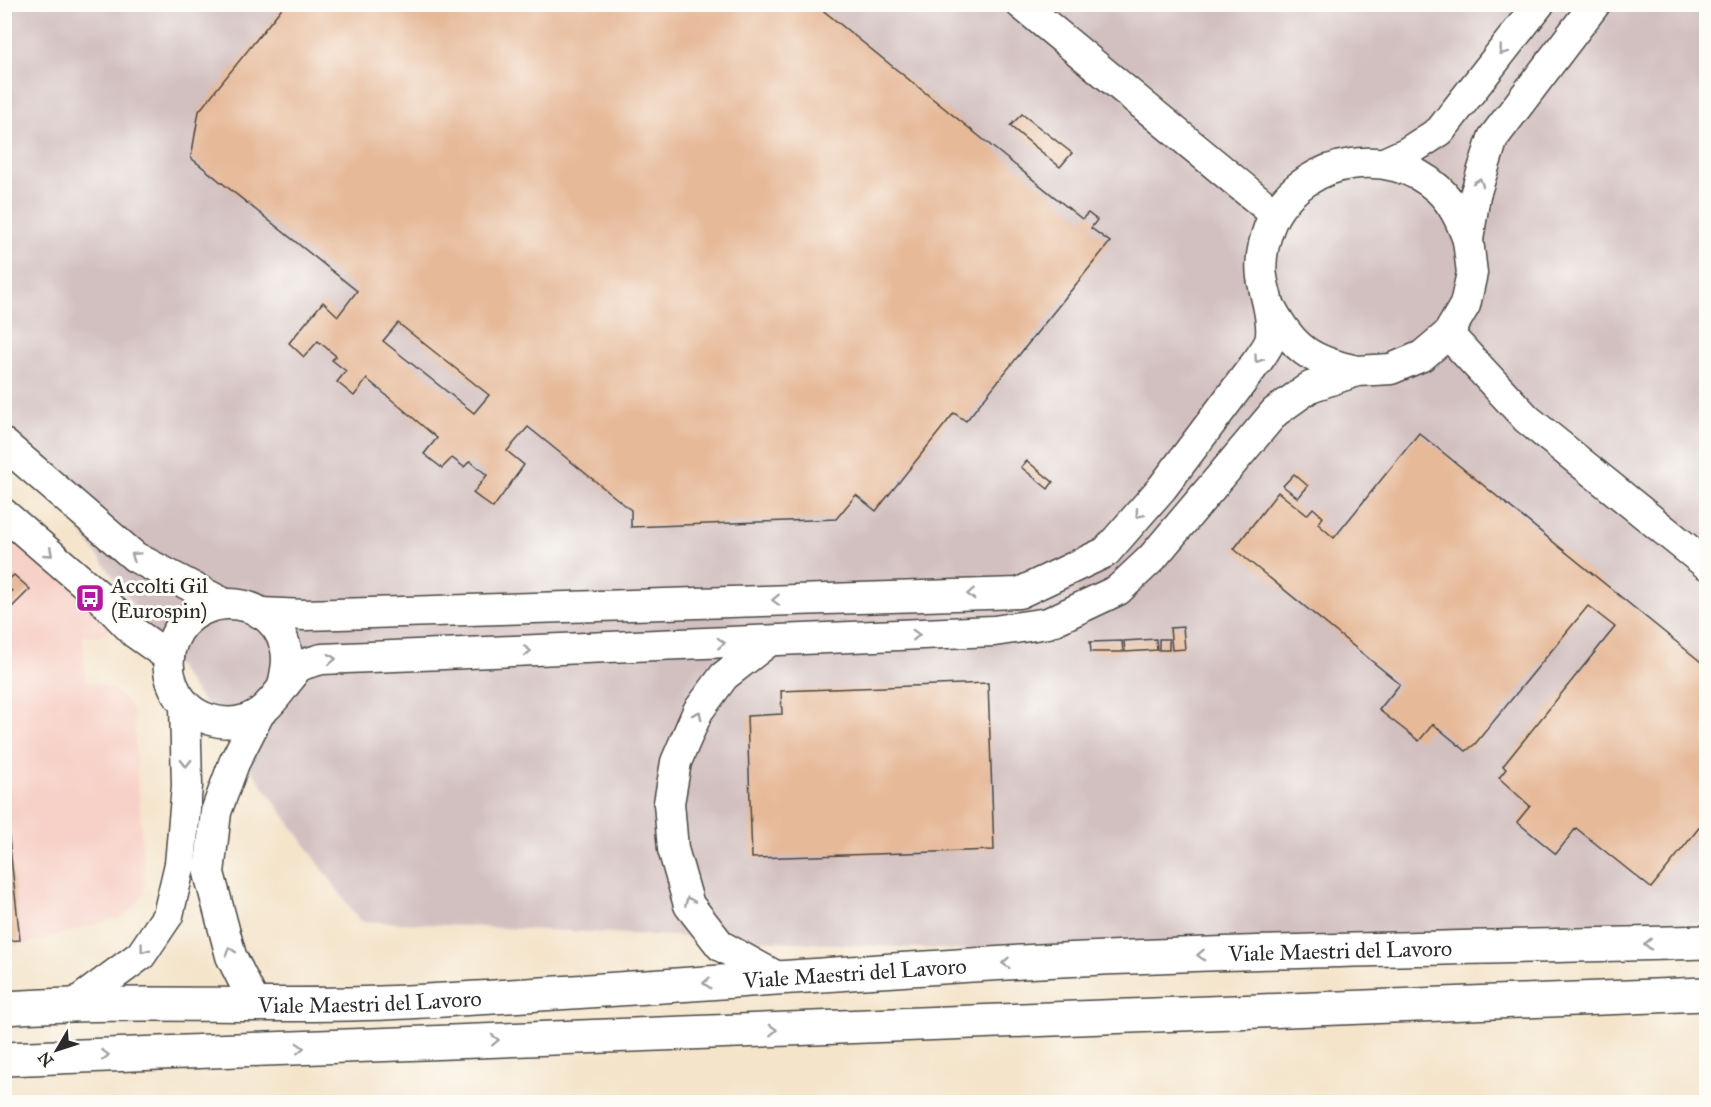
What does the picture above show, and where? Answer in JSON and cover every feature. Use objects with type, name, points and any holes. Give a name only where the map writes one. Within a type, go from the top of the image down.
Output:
[{"type":"street","points":[[1021,4],[1275,214]]},
{"type":"street","points":[[1384,163],[1406,153],[1440,131],[1539,4]]},
{"type":"street","points":[[1468,240],[1475,195],[1493,138],[1595,4]]},
{"type":"street","points":[[223,603],[200,611],[181,626],[172,641],[169,657],[170,674],[175,690],[185,704],[201,716],[220,722],[240,721],[259,714],[273,702],[299,666],[322,659],[994,632],[1048,623],[1118,590],[1152,558],[1275,412],[1310,387],[1357,371],[1391,369],[1422,356],[1448,334],[1465,305],[1472,273],[1468,240],[1457,213],[1438,189],[1413,172],[1384,163],[1352,162],[1322,171],[1295,189],[1275,214],[1264,243],[1262,275],[1269,305],[1271,337],[1259,359],[1155,496],[1106,552],[1019,593],[305,615],[260,613]]},
{"type":"street","points":[[1269,305],[1283,330],[1304,351],[1329,365],[1357,371]]},
{"type":"street","points":[[1448,334],[1527,419],[1707,564]]},
{"type":"street","points":[[4,444],[135,557],[223,603],[242,605],[260,613],[275,627],[285,645],[288,666],[284,686]]},
{"type":"street","points":[[4,514],[98,595],[135,633],[169,657]]},
{"type":"street","points":[[769,641],[724,676],[698,711],[676,762],[669,803],[673,849],[689,905],[721,946],[779,978]]},
{"type":"street","points":[[76,1003],[141,955],[168,915],[180,864],[185,808],[185,704]]},
{"type":"street","points":[[255,1004],[231,956],[209,873],[216,812],[234,763],[259,714]]},
{"type":"street","name":"Viale Maestri del Lavoro","points":[[4,1008],[76,1003],[403,1002],[1024,962],[1242,953],[1707,942]]},
{"type":"street","name":"Viale Maestri del Lavoro","points":[[4,1059],[1707,994]]},
{"type":"shaded area","points":[[4,5],[1706,5],[1706,923],[960,950],[360,921],[5,426]]},
{"type":"shaded area","points":[[4,527],[109,620],[110,628],[105,634],[96,637],[83,635],[86,682],[101,684],[113,690],[133,711],[145,882],[143,894],[137,904],[122,917],[26,944],[5,947]]},
{"type":"building","points":[[285,4],[815,4],[1082,219],[1088,213],[1097,220],[1091,228],[1110,242],[966,421],[954,413],[876,511],[856,495],[836,519],[631,527],[631,510],[528,427],[507,451],[524,465],[493,508],[473,493],[487,475],[470,461],[464,467],[452,458],[442,468],[424,454],[437,438],[367,379],[354,396],[337,382],[346,371],[332,360],[336,356],[318,341],[304,357],[289,343],[323,302],[338,316],[357,291],[191,158],[199,111]],"holes":[[[398,323],[489,395],[474,413],[383,341]]]},
{"type":"building","points":[[1022,114],[1072,153],[1060,167],[1010,126]]},
{"type":"building","points":[[1419,433],[1706,666],[1706,819],[1651,888],[1576,828],[1556,854],[1517,822],[1530,806],[1499,778],[1506,769],[1503,766],[1615,627],[1588,606],[1475,744],[1466,751],[1433,724],[1419,741],[1379,710],[1400,684],[1234,549],[1278,492],[1307,515],[1313,508],[1323,517],[1318,524],[1334,538]]},
{"type":"building","points":[[1027,461],[1053,482],[1048,489],[1021,467]]},
{"type":"building","points":[[1294,474],[1308,486],[1298,498],[1283,486]]},
{"type":"building","points":[[14,575],[30,589],[4,615],[4,599],[12,591],[4,584]]},
{"type":"building","points":[[1183,627],[1185,649],[1172,650],[1170,628]]},
{"type":"building","points":[[1156,639],[1157,650],[1125,652],[1124,641]]},
{"type":"building","points":[[1159,639],[1169,639],[1169,650],[1159,650]]},
{"type":"building","points":[[1122,641],[1123,652],[1091,652],[1090,642]]},
{"type":"building","points":[[988,683],[994,850],[752,858],[747,716],[782,714],[781,691]]},
{"type":"building","points":[[4,811],[6,811],[20,940],[4,941]]},
{"type":"place","name":"Accolti Gil (Eurospin)","points":[[90,598]]}]
